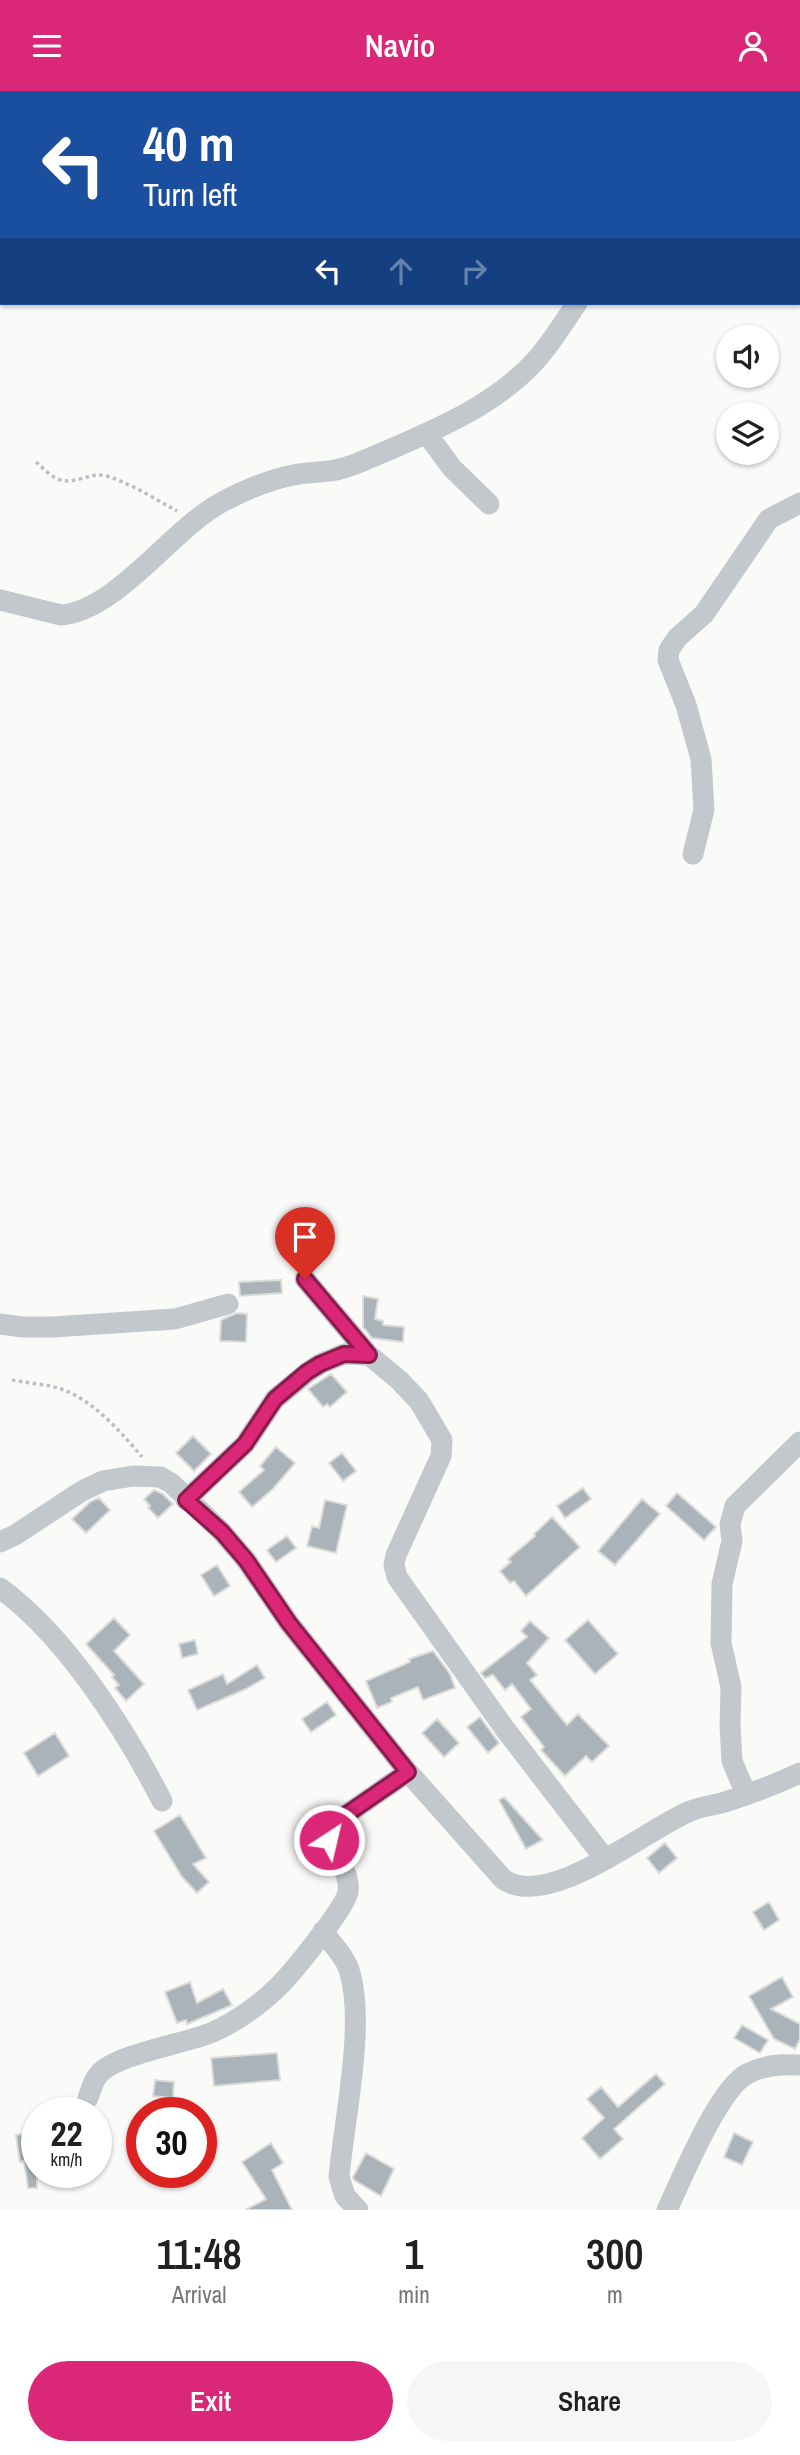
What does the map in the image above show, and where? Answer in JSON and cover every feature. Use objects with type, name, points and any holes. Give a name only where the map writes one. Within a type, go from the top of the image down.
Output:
[{"type":"street","points":[[0,600],[61,615],[85,610],[160,553],[194,521],[224,501],[257,486],[296,474],[341,469],[427,434],[473,409],[508,386],[536,360],[576,305]]},
{"type":"street","points":[[427,434],[452,468],[489,504]]},
{"type":"street","points":[[693,854],[704,810],[701,759],[686,705],[668,660],[669,650],[677,638],[704,614],[769,519],[800,503]]},
{"type":"street","points":[[305,1279],[369,1355],[409,1389],[442,1440],[440,1456],[396,1555],[394,1565],[397,1577],[505,1729],[605,1859]]},
{"type":"street","points":[[0,1324],[53,1327],[175,1319],[228,1304]]},
{"type":"street","points":[[186,1500],[245,1444],[275,1399],[307,1372],[344,1354],[369,1355]]},
{"type":"street","points":[[746,1794],[732,1761],[731,1687],[721,1643],[722,1584],[732,1541],[730,1524],[735,1506],[800,1441]]},
{"type":"street","points":[[0,1542],[16,1535],[82,1491],[103,1481],[118,1477],[160,1477],[171,1483],[222,1532],[246,1560],[289,1623],[408,1772],[503,1879],[513,1886],[532,1887],[554,1883],[605,1859],[687,1812],[723,1803],[800,1773]]},
{"type":"street","points":[[0,1588],[52,1635],[89,1681],[142,1762],[162,1801]]},
{"type":"street","points":[[88,2097],[97,2075],[105,2068],[214,2032],[279,1986],[323,1931],[348,1894],[348,1876],[329,1840],[329,1831],[334,1823],[408,1772]]},
{"type":"street","points":[[323,1931],[347,1965],[355,2004],[354,2039],[339,2177],[345,2196],[358,2210]]},
{"type":"street","points":[[667,2210],[719,2105],[744,2075],[777,2064],[800,2065]]},
{"type":"path","points":[[36,462],[56,478],[65,481],[92,475],[106,476],[125,483],[194,521]]},
{"type":"path","points":[[12,1380],[62,1389],[83,1401],[119,1429],[160,1477]]},
{"type":"building","points":[[281,1280],[282,1293],[240,1296],[239,1282]]},
{"type":"building","points":[[363,1296],[378,1299],[375,1319],[383,1321],[383,1325],[404,1327],[403,1342],[372,1338],[363,1327]]},
{"type":"building","points":[[237,1313],[247,1314],[246,1342],[220,1341],[221,1320]]},
{"type":"building","points":[[331,1374],[347,1392],[330,1407],[327,1404],[323,1407],[308,1389]]},
{"type":"building","points":[[193,1436],[211,1454],[194,1471],[176,1453]]},
{"type":"building","points":[[276,1447],[295,1463],[273,1489],[252,1507],[239,1492],[264,1470],[260,1466]]},
{"type":"building","points":[[342,1453],[356,1471],[343,1481],[329,1463]]},
{"type":"building","points":[[583,1488],[591,1499],[565,1518],[557,1506]]},
{"type":"building","points":[[154,1490],[163,1494],[173,1504],[158,1518],[148,1508],[150,1506],[144,1499]]},
{"type":"building","points":[[677,1493],[716,1527],[704,1540],[666,1506]]},
{"type":"building","points":[[99,1498],[110,1510],[86,1533],[72,1519],[90,1502]]},
{"type":"building","points":[[642,1499],[660,1514],[615,1565],[598,1551]]},
{"type":"building","points":[[325,1500],[347,1505],[336,1553],[307,1546],[312,1526],[319,1528]]},
{"type":"building","points":[[552,1517],[580,1547],[526,1596],[514,1581],[510,1583],[500,1571],[511,1562],[508,1559]]},
{"type":"building","points":[[287,1536],[296,1548],[276,1562],[267,1550]]},
{"type":"building","points":[[217,1565],[230,1586],[214,1596],[201,1575]]},
{"type":"building","points":[[114,1618],[130,1635],[114,1651],[144,1684],[126,1701],[115,1688],[119,1685],[112,1677],[114,1675],[86,1644]]},
{"type":"building","points":[[588,1620],[618,1654],[595,1674],[565,1640]]},
{"type":"building","points":[[530,1621],[549,1638],[527,1663],[537,1675],[530,1680],[567,1725],[578,1714],[609,1746],[592,1762],[586,1756],[565,1776],[541,1750],[544,1747],[521,1717],[531,1709],[512,1684],[505,1690],[493,1675],[485,1678],[481,1673],[527,1637],[521,1631]]},
{"type":"building","points":[[195,1640],[198,1654],[182,1658],[179,1644]]},
{"type":"building","points":[[433,1651],[450,1674],[455,1688],[423,1700],[418,1687],[391,1698],[392,1702],[377,1708],[366,1681],[410,1662],[409,1659]]},
{"type":"building","points":[[257,1665],[265,1678],[197,1710],[188,1690],[223,1674],[227,1684]]},
{"type":"building","points":[[327,1702],[336,1715],[311,1732],[302,1719]]},
{"type":"building","points":[[480,1717],[499,1743],[488,1753],[467,1727]]},
{"type":"building","points":[[437,1719],[459,1743],[444,1757],[422,1733]]},
{"type":"building","points":[[55,1733],[69,1756],[38,1776],[24,1753]]},
{"type":"building","points":[[504,1797],[543,1840],[526,1849],[499,1800]]},
{"type":"building","points":[[180,1815],[206,1858],[193,1864],[209,1882],[197,1893],[182,1877],[154,1831]]},
{"type":"building","points":[[665,1843],[677,1858],[659,1873],[647,1858]]},
{"type":"building","points":[[769,1902],[779,1920],[764,1930],[753,1912]]},
{"type":"building","points":[[782,1977],[793,1997],[771,2009],[800,2024],[800,2039],[795,2049],[774,2039],[749,1996]]},
{"type":"building","points":[[190,1982],[197,2003],[223,1989],[232,2005],[187,2024],[186,2020],[177,2023],[165,1992]]},
{"type":"building","points":[[742,2025],[768,2040],[760,2053],[734,2038]]},
{"type":"building","points":[[277,2053],[280,2080],[214,2086],[211,2058]]},
{"type":"building","points":[[656,2074],[665,2084],[614,2129],[623,2139],[600,2159],[582,2138],[604,2118],[587,2099],[601,2087],[618,2107]]},
{"type":"building","points":[[155,2080],[174,2082],[173,2097],[153,2096]]},
{"type":"building","points":[[734,2133],[753,2142],[742,2165],[724,2157]]},
{"type":"building","points":[[21,2134],[20,2162],[16,2135]]},
{"type":"building","points":[[271,2143],[283,2163],[272,2170],[292,2210],[245,2210],[266,2199],[242,2162]]},
{"type":"building","points":[[366,2153],[394,2169],[381,2196],[354,2180],[353,2177]]},
{"type":"route","points":[[305,1279],[369,1355],[344,1354],[307,1372],[275,1399],[254,1434],[186,1500],[222,1532],[246,1560],[289,1623],[408,1772],[334,1823],[329,1831],[329,1840]]}]
